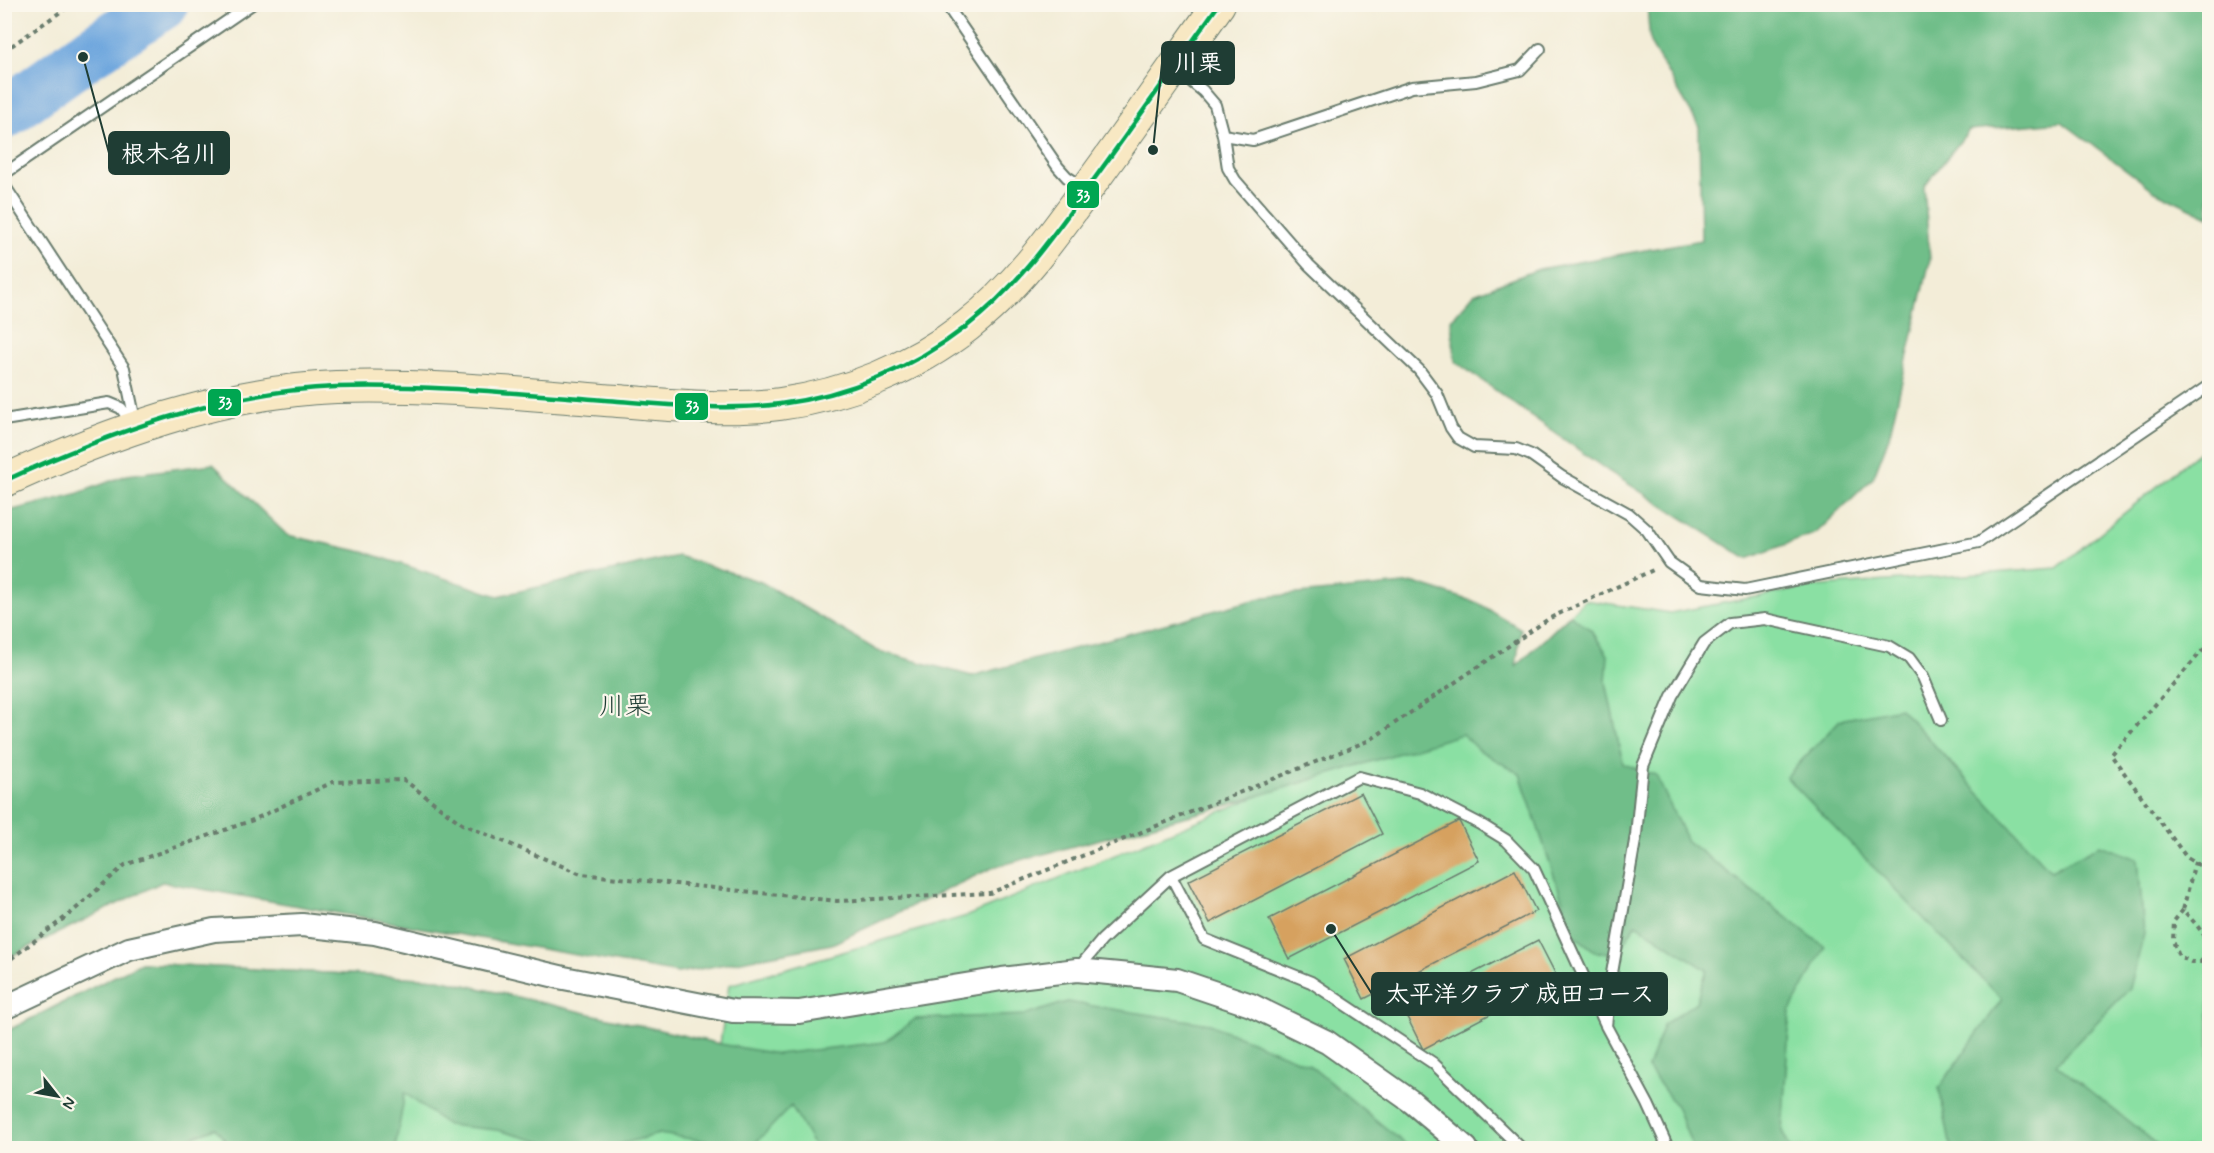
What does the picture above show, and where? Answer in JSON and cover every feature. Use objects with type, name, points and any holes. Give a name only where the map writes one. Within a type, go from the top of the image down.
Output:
[{"type":"street","points":[[4,481],[61,454],[136,428],[207,407],[293,390],[335,387],[452,389],[687,406],[779,404],[823,395],[901,368],[969,325],[1023,274],[1087,189],[1219,4]]},
{"type":"street","points":[[4,1008],[129,949],[214,930],[302,925],[375,933],[564,978],[733,1011],[799,1012],[1002,979],[1077,970],[1177,980],[1251,1005],[1327,1042],[1412,1102],[1466,1149]]},
{"type":"lane","points":[[4,174],[252,4]]},
{"type":"lane","points":[[946,4],[1058,167],[1067,177],[1087,189]]},
{"type":"lane","points":[[1223,135],[1253,140],[1412,87],[1476,81],[1520,70],[1540,49]]},
{"type":"lane","points":[[1174,68],[1203,91],[1215,105],[1228,168],[1235,180],[1309,266],[1419,370],[1437,394],[1451,428],[1458,438],[1474,447],[1516,449],[1531,455],[1562,477],[1629,514],[1647,530],[1669,562],[1701,585],[1745,590],[1979,542],[2210,385]]},
{"type":"lane","points":[[4,185],[124,368],[136,428]]},
{"type":"lane","points":[[4,420],[109,403],[121,408],[136,428]]},
{"type":"lane","points":[[1606,1026],[1612,973],[1636,835],[1643,766],[1672,696],[1704,643],[1730,623],[1765,619],[1889,646],[1909,658],[1923,676],[1941,720]]},
{"type":"lane","points":[[1077,970],[1102,940],[1171,876],[1359,777],[1420,793],[1506,840],[1534,869],[1606,1026],[1648,1104],[1668,1149]]},
{"type":"lane","points":[[1171,876],[1204,939],[1321,988],[1433,1063],[1521,1149]]},
{"type":"path","points":[[4,51],[72,4]]},
{"type":"path","points":[[4,964],[70,913],[125,865],[253,820],[333,782],[404,780],[462,824],[581,874],[837,901],[990,893],[1370,740],[1550,618],[1669,562]]},
{"type":"path","points":[[2210,642],[2111,755],[2187,858],[2202,867],[2210,868]]},
{"type":"path","points":[[2183,910],[2208,941],[2208,951],[2201,962],[2191,962],[2179,956],[2173,941],[2174,921],[2183,910],[2194,862]]},
{"type":"green space","points":[[1647,5],[2209,5],[2209,217],[2155,191],[2062,122],[1969,130],[1924,187],[1930,260],[1889,437],[1873,478],[1816,533],[1747,559],[1608,471],[1455,361],[1451,320],[1474,294],[1539,269],[1701,240],[1699,126],[1650,43]]},
{"type":"green space","points":[[2209,444],[2209,1148],[5,1148],[5,1032],[141,963],[439,979],[720,1044],[729,985],[967,916],[1474,707],[1585,600],[1670,613],[1809,587],[2057,568]]},
{"type":"green space","points":[[213,464],[287,535],[368,553],[498,596],[678,556],[761,582],[878,651],[972,676],[1265,597],[1415,583],[1478,603],[1521,629],[1516,666],[1570,615],[1591,630],[1608,655],[1606,682],[1623,764],[1656,775],[1687,841],[1825,947],[1790,1011],[1782,1131],[1791,1148],[1693,1148],[1676,1106],[1648,1068],[1663,1025],[1696,1002],[1707,970],[1636,924],[1617,953],[1596,952],[1574,935],[1520,774],[1477,749],[1462,734],[1218,808],[994,867],[832,944],[678,973],[162,882],[5,959],[5,512],[76,494],[127,475]]},
{"type":"green space","points":[[1900,708],[2051,871],[2100,845],[2138,859],[2144,934],[2130,988],[2056,1064],[2162,1148],[1951,1148],[1939,1088],[2002,999],[1786,777],[1840,720]]},
{"type":"green space","points":[[141,963],[439,979],[720,1044],[777,1054],[885,1042],[915,1019],[1026,1015],[1067,1002],[1210,1024],[1309,1065],[1410,1148],[904,1148],[875,1144],[815,1148],[791,1106],[751,1148],[659,1134],[606,1148],[564,1148],[497,1130],[447,1125],[405,1093],[395,1148],[231,1148],[215,1128],[166,1148],[5,1148],[5,1032]]},
{"type":"building","points":[[1361,793],[1382,834],[1210,923],[1188,881]]},
{"type":"building","points":[[1459,821],[1479,861],[1289,959],[1269,919]]},
{"type":"building","points":[[1515,870],[1536,911],[1364,999],[1344,959]]},
{"type":"building","points":[[1538,940],[1558,979],[1423,1049],[1403,1009]]},
{"type":"waterway","points":[[4,114],[83,57],[163,4]]},
{"type":"transit line","name":"33","points":[[4,481],[83,447],[166,418],[208,406],[293,390],[371,386],[406,387],[477,390],[679,406],[740,407],[805,400],[878,377],[902,367],[946,341],[987,310],[1005,292],[1070,213],[1219,4]]},
{"type":"place","name":"根木名川","points":[[83,57]]},
{"type":"place","name":"川栗","points":[[1153,150]]},
{"type":"place","name":"太平洋クラブ 成田コース","points":[[1331,929]]},
{"type":"district","name":"川栗","points":[[625,705]]}]
